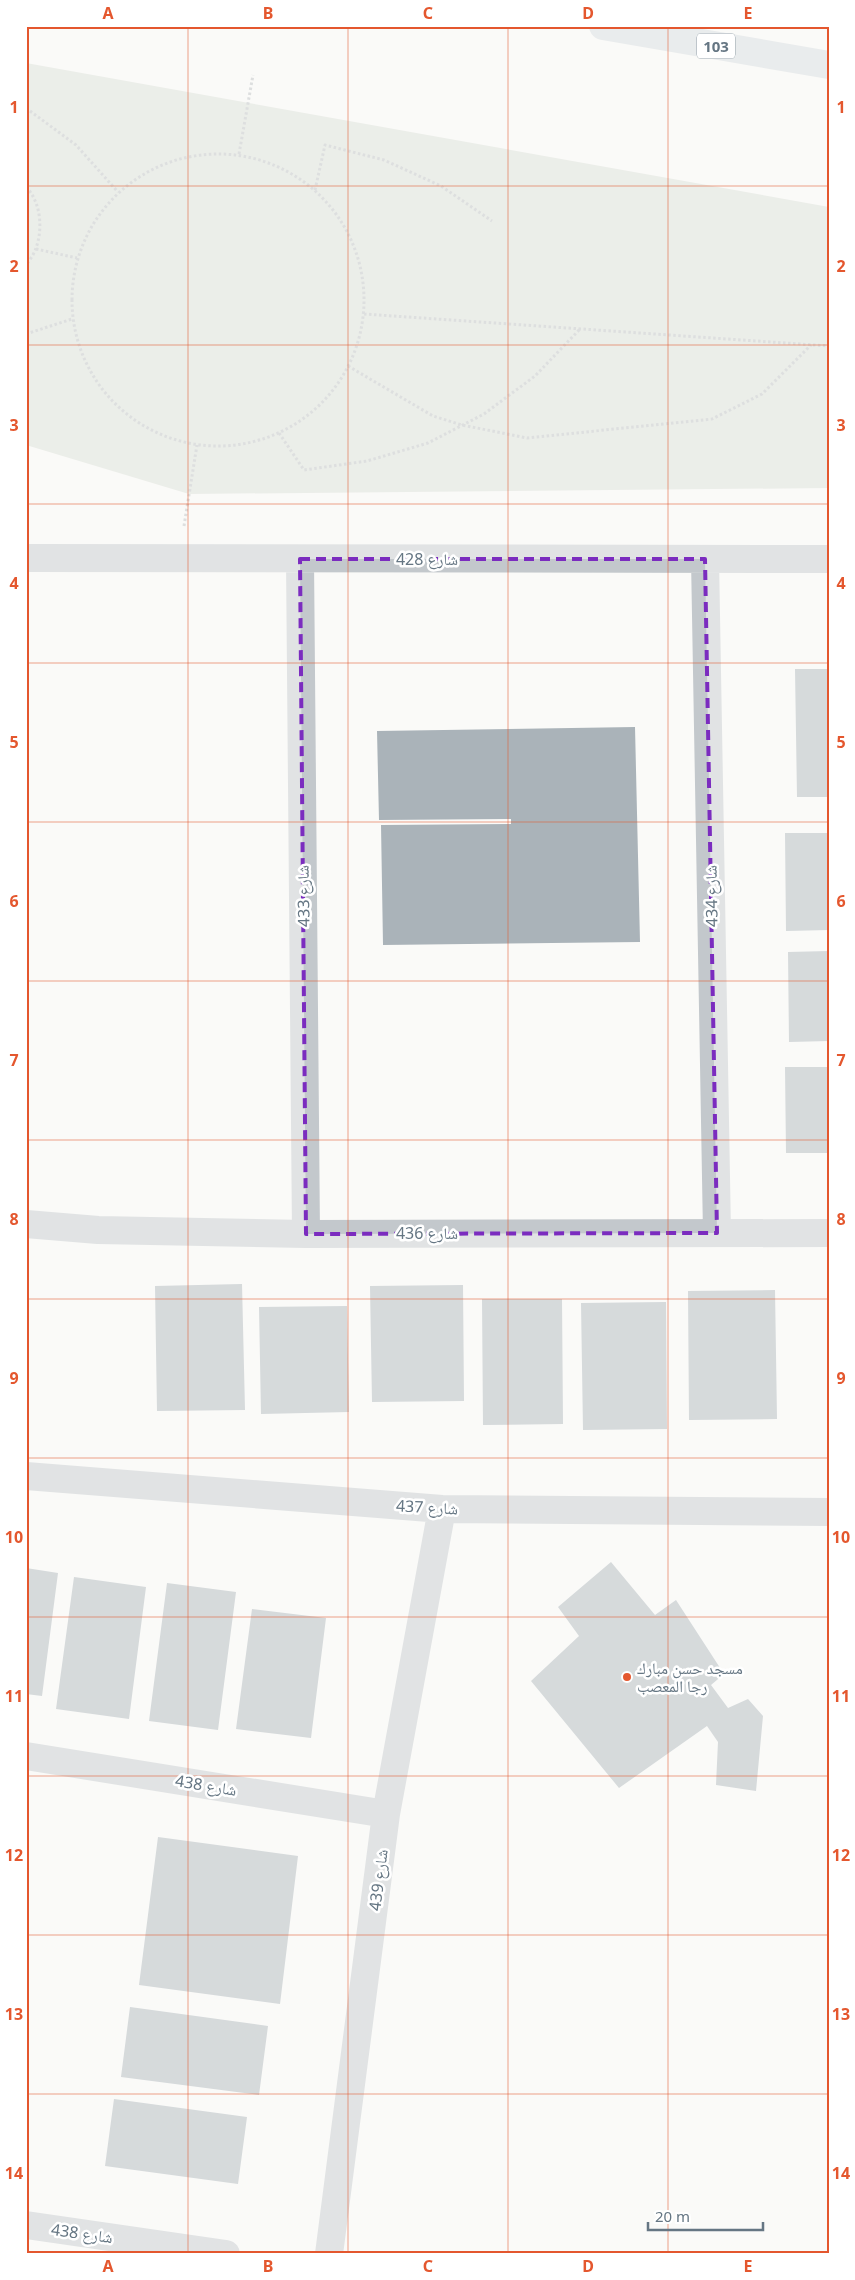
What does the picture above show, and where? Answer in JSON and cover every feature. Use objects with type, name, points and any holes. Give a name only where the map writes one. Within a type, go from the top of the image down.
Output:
[{"type":"main road","name":"103","points":[[604,26],[829,65]]},
{"type":"street","name":"شارع 428","points":[[26,558],[829,559]]},
{"type":"street","name":"شارع 433","points":[[300,559],[306,1234]]},
{"type":"street","name":"شارع 434","points":[[705,559],[717,1233]]},
{"type":"street","name":"شارع 436","points":[[26,1224],[98,1230],[306,1234],[829,1233]]},
{"type":"street","name":"شارع 437","points":[[26,1476],[442,1509],[829,1512]]},
{"type":"street","name":"شارع 439","points":[[329,2254],[386,1814],[442,1509]]},
{"type":"street","name":"شارع 438","points":[[26,1756],[386,1814]]},
{"type":"street","name":"شارع 438","points":[[26,2225],[226,2254]]},
{"type":"path","points":[[239,154],[253,75]]},
{"type":"path","points":[[26,108],[76,145],[118,192]]},
{"type":"path","points":[[315,190],[325,145],[384,160],[441,186],[492,221]]},
{"type":"path","points":[[239,154],[280,167],[315,190],[338,215],[355,246],[364,280],[364,314],[356,352],[338,385],[312,413],[279,433],[239,445],[197,445],[161,434],[128,415],[101,388],[82,356],[72,319],[71,288],[77,258],[92,222],[118,192],[154,167],[196,155],[239,154]]},
{"type":"path","points":[[26,187],[33,194],[41,221],[36,248],[26,265]]},
{"type":"path","points":[[36,248],[77,258]]},
{"type":"path","points":[[364,314],[829,346]]},
{"type":"path","points":[[26,334],[72,319]]},
{"type":"path","points":[[279,433],[304,470],[366,461],[428,443],[484,414],[536,376],[580,329]]},
{"type":"path","points":[[348,366],[433,416],[462,425],[527,438],[712,419],[762,394],[811,345]]},
{"type":"path","points":[[179,559],[197,445]]},
{"type":"highlighted area","points":[[300,559],[705,559],[717,1233],[306,1234]]},
{"type":"shaded area","points":[[26,63],[829,207],[829,488],[189,494],[26,445]]},
{"type":"building","points":[[795,669],[829,669],[829,797],[797,797]]},
{"type":"building","points":[[635,727],[640,942],[383,945],[381,825],[511,824],[511,819],[379,820],[377,731]]},
{"type":"building","points":[[785,833],[829,833],[829,930],[786,931]]},
{"type":"building","points":[[829,951],[829,1041],[789,1042],[788,952]]},
{"type":"building","points":[[785,1067],[829,1067],[829,1153],[786,1153]]},
{"type":"building","points":[[242,1284],[245,1410],[157,1411],[155,1286]]},
{"type":"building","points":[[463,1285],[464,1401],[372,1402],[370,1286]]},
{"type":"building","points":[[775,1290],[777,1419],[689,1420],[688,1291]]},
{"type":"building","points":[[482,1299],[562,1299],[563,1424],[483,1425]]},
{"type":"building","points":[[666,1302],[667,1429],[583,1430],[581,1303]]},
{"type":"building","points":[[347,1306],[349,1412],[261,1414],[259,1307]]},
{"type":"building","name":"مسجد حسن مبارك رجا المعصب","points":[[611,1562],[655,1615],[676,1600],[724,1674],[711,1685],[728,1708],[748,1699],[763,1716],[756,1791],[716,1785],[718,1742],[707,1726],[619,1788],[531,1681],[579,1636],[558,1607]]},
{"type":"building","points":[[26,1568],[58,1573],[42,1696],[26,1694]]},
{"type":"building","points":[[74,1577],[146,1587],[129,1719],[56,1709]]},
{"type":"building","points":[[167,1583],[236,1592],[218,1730],[149,1721]]},
{"type":"building","points":[[252,1609],[326,1618],[311,1738],[236,1729]]},
{"type":"building","points":[[158,1837],[298,1856],[280,2004],[139,1985]]},
{"type":"building","points":[[130,2007],[268,2026],[259,2095],[121,2077]]},
{"type":"building","points":[[114,2099],[247,2117],[238,2184],[105,2166]]},
{"type":"place","name":"مسجد حسن مبارك رجا المعصب","points":[[627,1677]]}]
